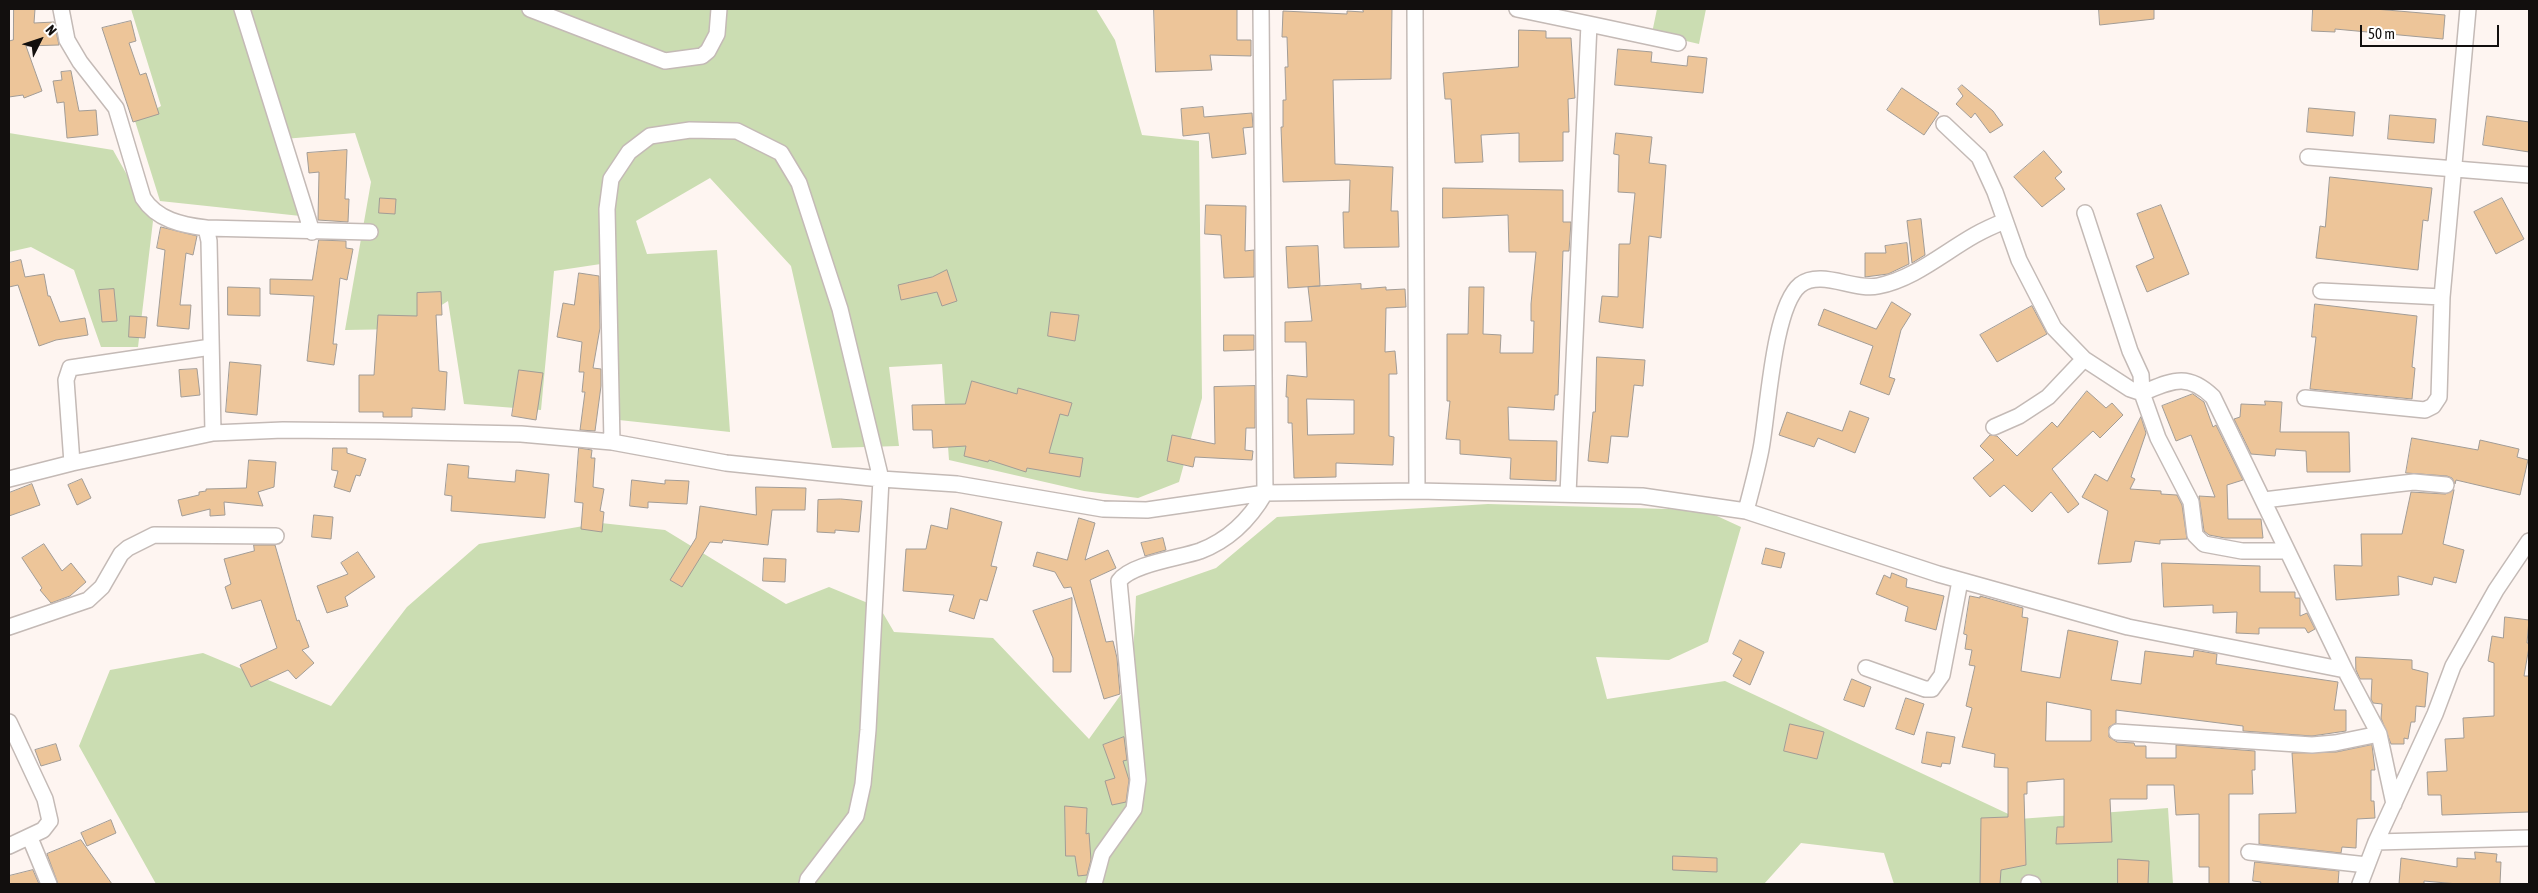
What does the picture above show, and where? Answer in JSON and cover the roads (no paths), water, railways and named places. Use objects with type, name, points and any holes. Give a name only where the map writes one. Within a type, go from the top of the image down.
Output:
[{"type":"street","points":[[61,9],[67,40],[80,62],[116,108],[143,198],[150,210],[183,225],[206,228],[370,232]]},
{"type":"street","points":[[242,9],[312,232]]},
{"type":"street","points":[[530,9],[665,61],[702,56],[708,51],[717,34],[719,9]]},
{"type":"street","points":[[1094,884],[1102,854],[1134,809],[1138,780],[1119,581],[1124,576],[1142,568],[1200,551],[1222,540],[1245,522],[1265,493],[1261,9]]},
{"type":"street","points":[[1415,9],[1417,491]]},
{"type":"street","points":[[1517,9],[1570,14],[1589,24],[1678,43]]},
{"type":"street","points":[[2305,398],[2425,410],[2433,406],[2440,397],[2442,297],[2468,9]]},
{"type":"street","points":[[1568,494],[1589,24]]},
{"type":"street","points":[[1944,124],[1979,157],[2019,260],[2054,328],[2084,359],[2130,389],[2142,393],[2176,380],[2192,381],[2203,387],[2213,397],[2264,500],[2286,551],[2379,734],[2394,804]]},
{"type":"street","points":[[612,442],[608,217],[611,179],[629,152],[650,136],[690,130],[738,131],[781,153],[799,183],[840,309],[881,479],[868,730],[863,784],[856,816],[808,880],[807,884]]},
{"type":"street","points":[[2308,157],[2529,175]]},
{"type":"street","points":[[2085,213],[2130,351],[2141,375],[2142,393],[2158,438],[2191,502],[2195,535],[2204,544],[2242,551],[2286,551]]},
{"type":"street","points":[[1746,512],[1761,448],[1773,364],[1787,301],[1799,286],[1806,282],[1822,280],[1862,287],[1878,286],[1922,268],[1975,235],[2005,221]]},
{"type":"street","points":[[206,228],[209,241],[213,433]]},
{"type":"street","points":[[2320,292],[2442,297]]},
{"type":"street","points":[[72,463],[66,380],[70,368],[211,346]]},
{"type":"street","points":[[1994,428],[2018,416],[2048,397],[2084,359]]},
{"type":"street","points":[[9,479],[72,463],[213,433],[283,430],[399,431],[521,434],[612,442],[726,463],[881,479],[957,484],[1103,509],[1147,510],[1265,493],[1417,491],[1642,496],[1746,512],[1960,581],[2128,627],[2345,670]]},
{"type":"street","points":[[2264,500],[2414,482],[2446,485]]},
{"type":"street","points":[[9,627],[88,600],[102,587],[121,554],[128,548],[154,536],[276,536]]},
{"type":"street","points":[[2360,884],[2376,842],[2435,714],[2453,666],[2496,590],[2529,541]]},
{"type":"street","points":[[1866,668],[1925,689],[1932,689],[1942,676],[1960,581]]},
{"type":"street","points":[[9,722],[45,799],[50,821],[43,830],[30,838],[9,846]]},
{"type":"street","points":[[2116,732],[2312,745],[2335,743],[2379,734]]},
{"type":"street","points":[[30,838],[49,884]]},
{"type":"street","points":[[2376,842],[2529,838]]},
{"type":"street","points":[[2249,852],[2366,865]]}]
